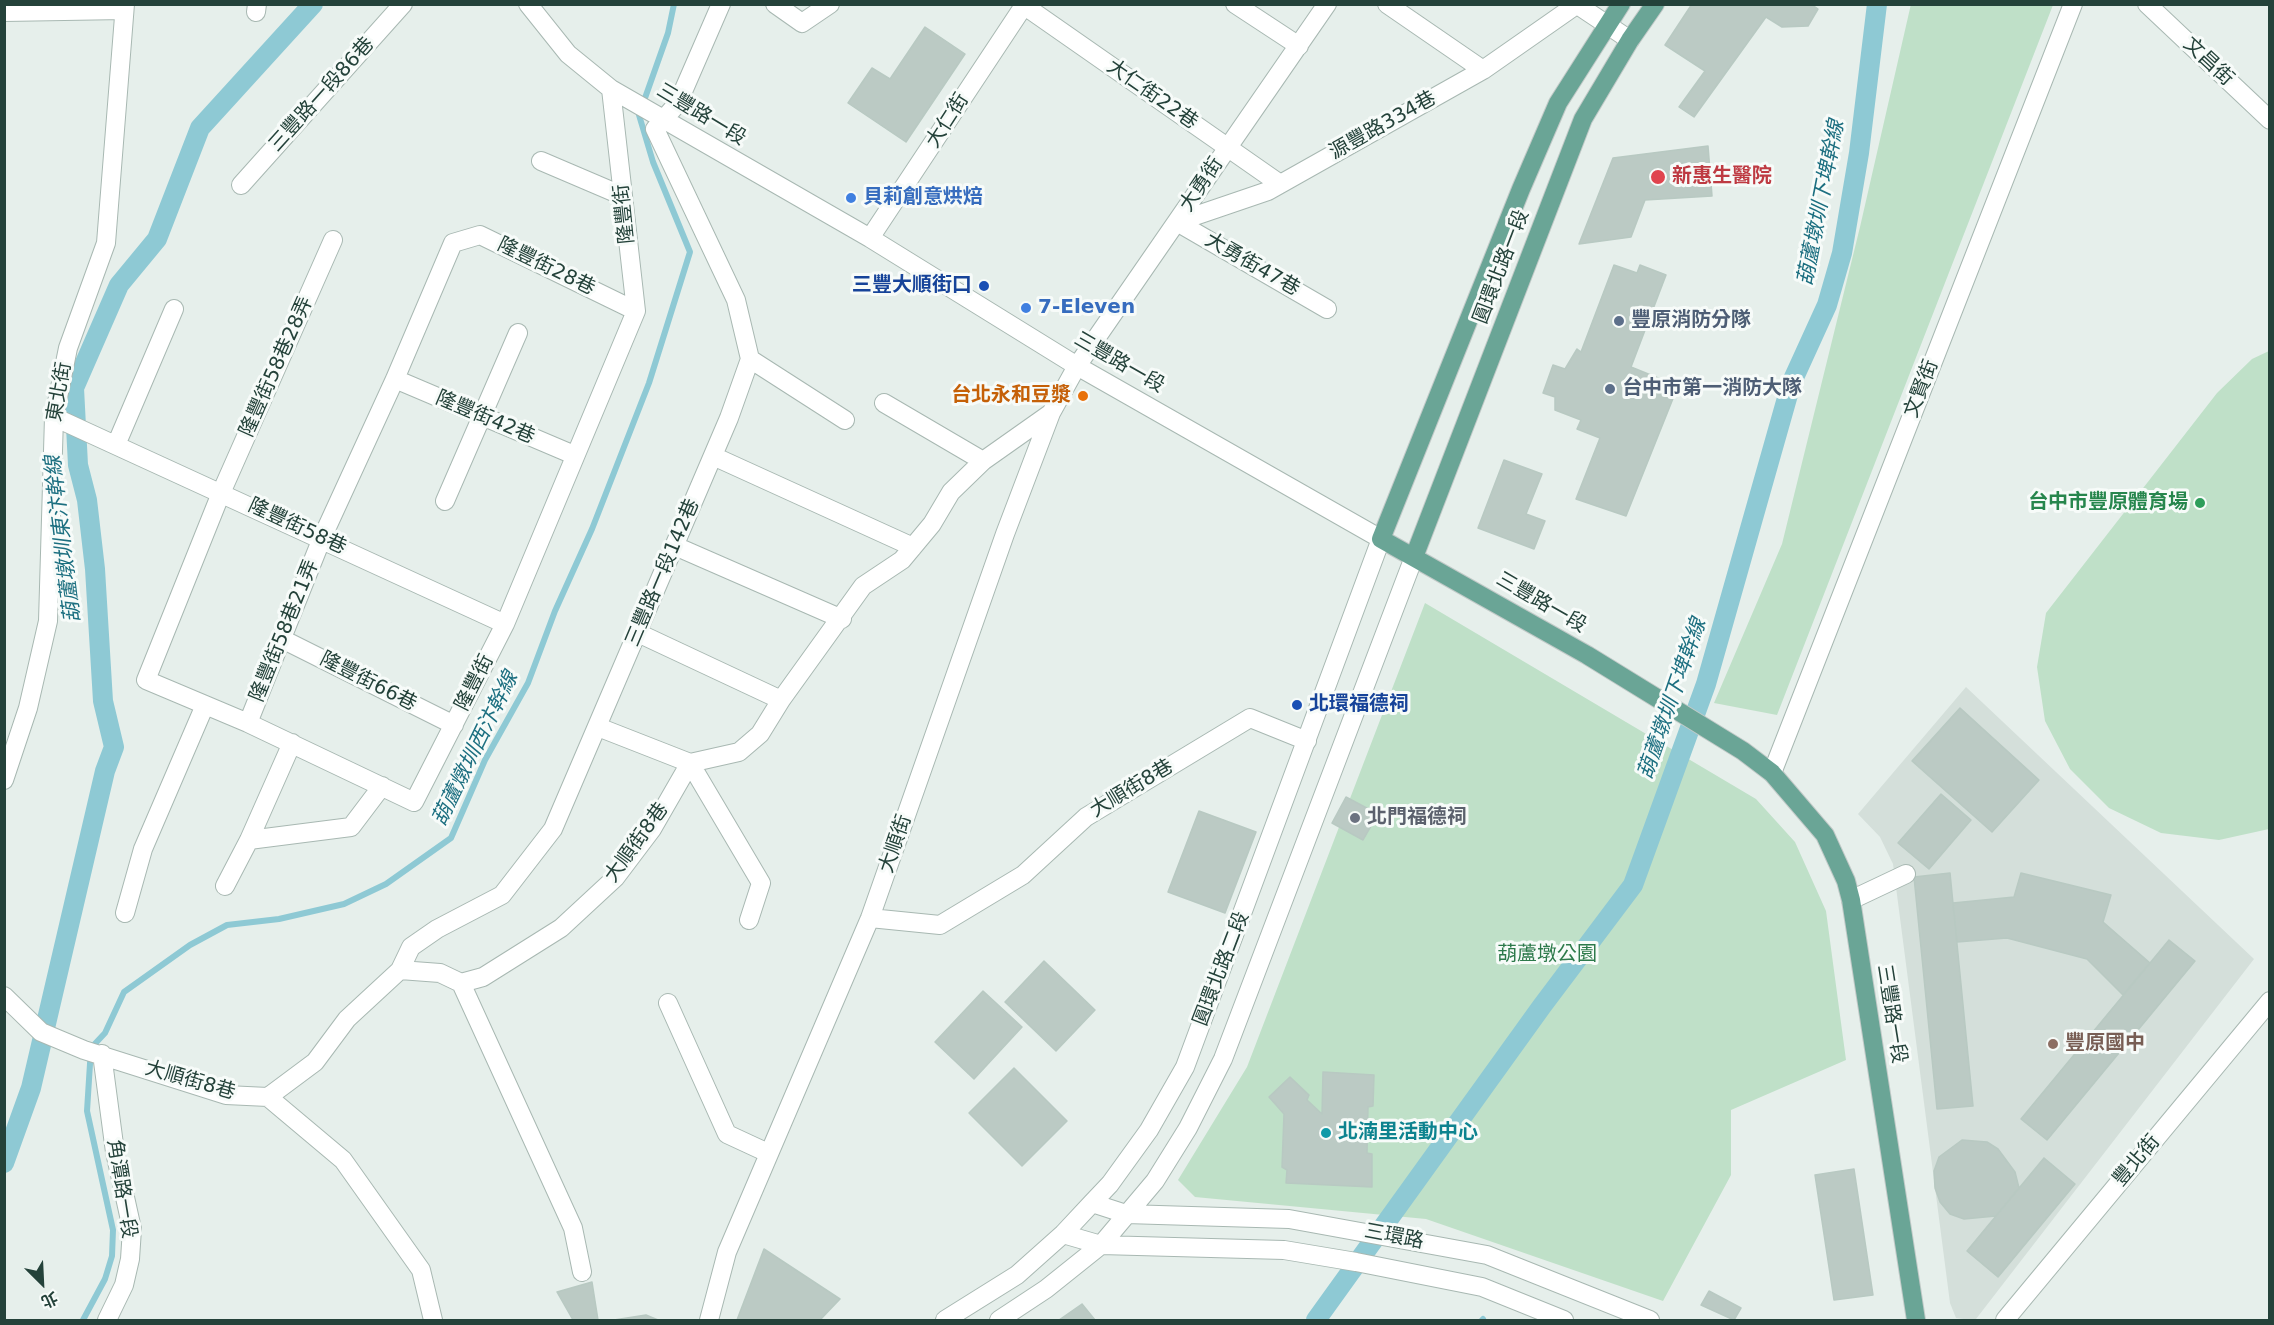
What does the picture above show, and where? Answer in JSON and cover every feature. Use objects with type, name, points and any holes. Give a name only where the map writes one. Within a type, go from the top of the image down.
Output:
[{"type":"main road","name":"圓環北路一段","points":[[1382,539],[1513,209],[1558,103],[1621,4]]},
{"type":"main road","name":"圓環北路一段","points":[[1414,557],[1583,119],[1630,40],[1655,4]]},
{"type":"main road","name":"三豐路一段","points":[[1382,539],[1587,655],[1743,752],[1772,773],[1826,835],[1846,881],[1851,900],[1916,1320]]},
{"type":"street","name":"三豐路一段86巷","points":[[241,185],[404,4]]},
{"type":"street","name":"三豐路一段","points":[[528,4],[568,54],[611,89],[870,238],[1077,366],[1382,539]]},
{"type":"street","points":[[721,4],[678,102],[655,129],[736,300],[750,359],[845,420]]},
{"type":"street","points":[[775,4],[802,23],[830,4]]},
{"type":"street","points":[[1235,4],[1299,46]]},
{"type":"street","name":"大勇街","points":[[1077,366],[1327,4]]},
{"type":"street","points":[[1387,4],[1483,70]]},
{"type":"street","name":"文賢街","points":[[1772,773],[2073,4]]},
{"type":"street","name":"文昌街","points":[[2147,4],[2270,120]]},
{"type":"street","name":"大仁街22巷","points":[[1024,5],[1280,184]]},
{"type":"street","name":"大仁街","points":[[870,238],[1024,5]]},
{"type":"street","points":[[1576,5],[1630,40]]},
{"type":"street","name":"源豐路334巷","points":[[1177,222],[1268,191],[1483,70],[1576,5]]},
{"type":"street","points":[[4,12],[124,7]]},
{"type":"street","name":"東北街","points":[[4,780],[28,708],[48,621],[60,420],[68,348],[106,243],[124,7]]},
{"type":"street","name":"隆豐街","points":[[221,493],[146,680],[248,723],[414,801],[505,624],[636,311],[611,89]]},
{"type":"street","points":[[541,161],[623,196]]},
{"type":"street","name":"大勇街47巷","points":[[1177,222],[1327,309]]},
{"type":"street","name":"隆豐街28巷","points":[[453,243],[480,235],[636,311]]},
{"type":"street","name":"隆豐街58巷28弄","points":[[221,493],[333,240]]},
{"type":"street","name":"隆豐街58巷21弄","points":[[248,723],[322,538],[395,379],[453,243]]},
{"type":"street","points":[[116,445],[174,309]]},
{"type":"street","points":[[445,501],[518,333]]},
{"type":"street","name":"三豐路一段142巷","points":[[400,970],[411,946],[437,929],[502,896],[553,829],[713,456],[750,359]]},
{"type":"street","name":"大順街","points":[[709,1320],[728,1252],[768,1153],[870,918],[1001,545],[1051,413],[1077,366]]},
{"type":"street","name":"隆豐街42巷","points":[[395,379],[574,456]]},
{"type":"street","points":[[884,403],[982,461]]},
{"type":"street","points":[[598,727],[690,763],[739,752],[760,734],[781,700],[842,619],[863,586],[902,560],[932,524],[951,492],[982,461],[1051,413]]},
{"type":"street","name":"隆豐街58巷","points":[[60,420],[322,538],[505,624]]},
{"type":"street","points":[[713,456],[913,547]]},
{"type":"street","name":"圓環北路二段","points":[[945,1320],[1017,1275],[1063,1234],[1110,1184],[1149,1130],[1185,1067],[1382,539]]},
{"type":"street","points":[[675,546],[842,619]]},
{"type":"street","name":"圓環北路二段","points":[[999,1320],[1046,1289],[1101,1245],[1155,1181],[1183,1137],[1223,1059],[1414,557]]},
{"type":"street","points":[[638,633],[781,700]]},
{"type":"street","name":"隆豐街66巷","points":[[282,639],[454,725]]},
{"type":"street","points":[[125,913],[143,849],[206,705]]},
{"type":"street","name":"大順街8巷","points":[[870,918],[940,925],[1023,875],[1086,817],[1250,718],[1307,741]]},
{"type":"street","points":[[225,886],[249,840],[292,743]]},
{"type":"street","points":[[690,763],[761,883],[749,920]]},
{"type":"street","name":"大順街8巷","points":[[461,983],[483,977],[561,928],[615,878],[652,829],[690,763]]},
{"type":"street","points":[[249,840],[351,827],[382,786]]},
{"type":"street","points":[[1851,900],[1906,874]]},
{"type":"street","points":[[433,1320],[421,1270],[343,1160],[268,1097],[315,1062],[347,1018],[400,970],[440,973],[461,983],[573,1228],[582,1272]]},
{"type":"street","name":"大順街8巷","points":[[4,996],[42,1032],[93,1052],[226,1095],[268,1097]]},
{"type":"street","name":"豐北街","points":[[2005,1320],[2270,1000]]},
{"type":"street","points":[[668,1003],[726,1134],[768,1153]]},
{"type":"street","name":"角潭路一段","points":[[93,1052],[132,1228],[130,1259],[124,1285],[107,1320]]},
{"type":"street","name":"三環路","points":[[1092,1203],[1126,1214],[1289,1219],[1487,1255],[1650,1320]]},
{"type":"street","name":"三環路","points":[[1063,1234],[1101,1245],[1294,1252],[1482,1287],[1564,1320]]},
{"type":"shaded area","name":"豐原國中","points":[[1966,687],[2254,959],[1976,1319],[1971,1320],[1956,1318],[1950,1303],[1893,864],[1880,837],[1858,814]]},
{"type":"green space","points":[[1911,4],[2053,5],[1777,715],[1714,703],[1782,544],[1860,227]]},
{"type":"green space","name":"台中市豐原體育場","points":[[2269,351],[2269,829],[2219,840],[2161,833],[2109,808],[2070,769],[2045,721],[2037,667],[2046,613],[2217,393],[2252,359]]},
{"type":"green space","name":"葫蘆墩公園","points":[[1425,603],[1756,799],[1795,842],[1826,911],[1846,1060],[1731,1110],[1731,1175],[1663,1301],[1426,1219],[1195,1197],[1178,1180],[1247,1067]]},
{"type":"building","points":[[1692,4],[1811,4],[1818,9],[1808,26],[1782,27],[1766,17],[1694,117],[1679,107],[1705,71],[1665,45]]},
{"type":"building","points":[[925,27],[965,54],[906,142],[848,103],[872,68],[890,79]]},
{"type":"building","name":"新惠生醫院","points":[[1708,146],[1712,196],[1645,200],[1631,237],[1579,244],[1613,158]]},
{"type":"building","name":"台中市第一消防大隊","points":[[1614,265],[1637,273],[1640,265],[1666,275],[1631,367],[1678,386],[1626,516],[1576,499],[1600,438],[1577,429],[1581,420],[1555,410],[1555,397],[1543,393],[1553,365],[1565,369],[1577,349],[1581,352]]},
{"type":"building","points":[[1504,460],[1542,474],[1526,514],[1545,521],[1534,549],[1478,528]]},
{"type":"building","points":[[1960,708],[2039,780],[1992,832],[1912,761]]},
{"type":"building","points":[[1941,794],[1971,820],[1929,869],[1898,843]]},
{"type":"building","name":"北門福德祠","points":[[1346,797],[1378,814],[1363,840],[1332,823]]},
{"type":"building","points":[[1199,811],[1256,832],[1225,913],[1168,892]]},
{"type":"building","points":[[1950,873],[1973,1106],[1937,1109],[1914,877]]},
{"type":"building","points":[[2021,873],[2111,895],[2103,922],[2150,963],[2123,995],[2087,959],[2007,938],[1957,942],[1953,903],[2014,897]]},
{"type":"building","points":[[2169,940],[2195,961],[2047,1140],[2021,1119]]},
{"type":"building","points":[[1044,961],[1095,1010],[1056,1051],[1005,1002]]},
{"type":"building","points":[[983,991],[1022,1027],[974,1079],[935,1042]]},
{"type":"building","points":[[1014,1068],[1067,1121],[1022,1166],[969,1113]]},
{"type":"building","name":"北湳里活動中心","points":[[1323,1072],[1374,1075],[1373,1106],[1368,1107],[1367,1153],[1372,1154],[1372,1187],[1286,1183],[1287,1170],[1282,1167],[1284,1114],[1269,1097],[1290,1077],[1309,1095],[1307,1100],[1322,1114]]},
{"type":"building","points":[[1962,1140],[1987,1142],[1998,1149],[2015,1172],[2019,1188],[1996,1216],[1964,1219],[1950,1214],[1940,1202],[1935,1188],[1934,1171],[1939,1157]]},
{"type":"building","points":[[2044,1158],[2075,1184],[1998,1277],[1967,1251]]},
{"type":"building","points":[[1854,1169],[1873,1295],[1834,1300],[1815,1175]]},
{"type":"building","points":[[764,1249],[840,1299],[820,1320],[737,1320]]},
{"type":"building","points":[[592,1282],[598,1320],[573,1320],[557,1292]]},
{"type":"building","points":[[1709,1291],[1741,1308],[1734,1320],[1701,1305]]},
{"type":"building","points":[[1082,1304],[1095,1320],[1059,1320]]},
{"type":"building","points":[[646,1315],[658,1320],[614,1320]]},
{"type":"waterway","name":"葫蘆墩圳東汴幹線","points":[[4,1163],[31,1088],[105,771],[114,747],[103,701],[95,569],[87,500],[78,465],[74,388],[119,285],[157,239],[200,128],[313,4]]},
{"type":"waterway","name":"葫蘆燉圳西汴幹線","points":[[83,1320],[105,1279],[112,1256],[113,1230],[87,1111],[91,1048],[105,1033],[124,992],[190,945],[227,925],[279,919],[344,904],[386,884],[451,838],[485,760],[528,683],[555,611],[592,529],[649,383],[690,252],[653,162],[639,115],[668,33],[674,4]]},
{"type":"waterway","name":"葫蘆墩圳下埤幹線","points":[[1316,1320],[1542,1006],[1633,885],[1706,684],[1791,384],[1827,305],[1842,253],[1859,153],[1877,4]]},
{"type":"place","name":"新惠生醫院","points":[[1658,177]]},
{"type":"place","name":"貝莉創意烘焙","points":[[851,198]]},
{"type":"place","name":"三豐大順街口","points":[[984,286]]},
{"type":"place","name":"7-Eleven","points":[[1026,308]]},
{"type":"place","name":"豐原消防分隊","points":[[1619,321]]},
{"type":"place","name":"台中市第一消防大隊","points":[[1610,389]]},
{"type":"place","name":"台北永和豆漿","points":[[1083,396]]},
{"type":"place","name":"台中市豐原體育場","points":[[2200,503]]},
{"type":"place","name":"北環福德祠","points":[[1297,705]]},
{"type":"place","name":"北門福德祠","points":[[1355,818]]},
{"type":"place","name":"豐原國中","points":[[2053,1044]]},
{"type":"place","name":"北湳里活動中心","points":[[1326,1133]]}]
